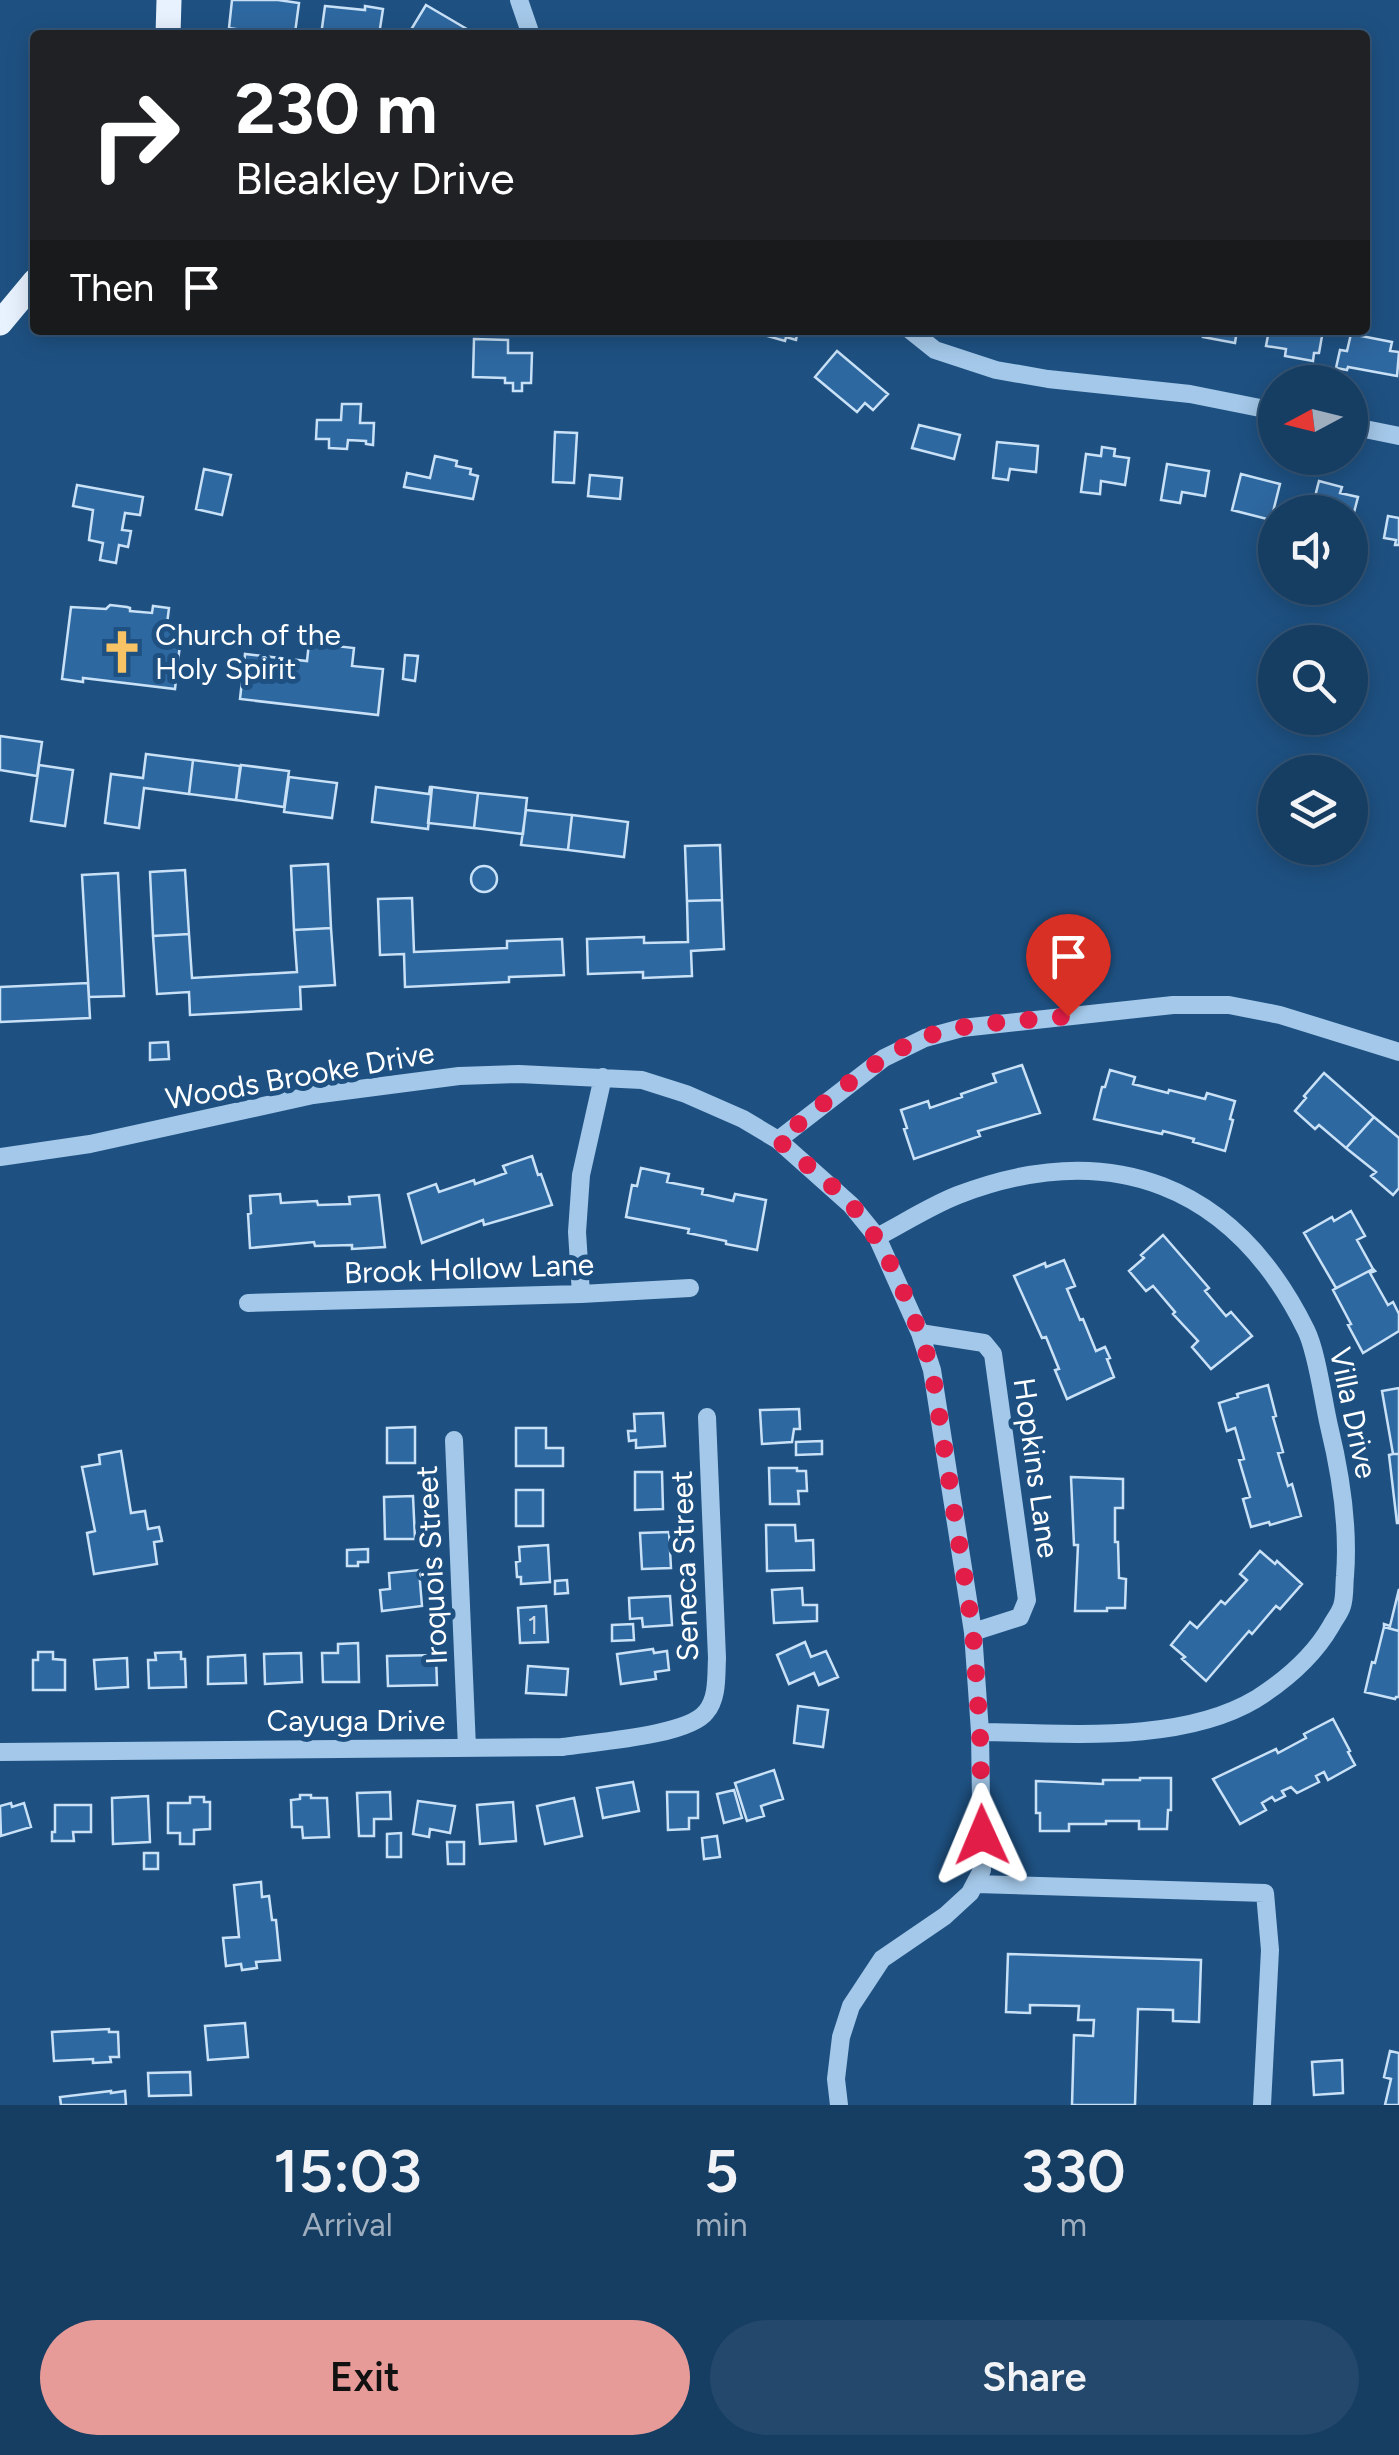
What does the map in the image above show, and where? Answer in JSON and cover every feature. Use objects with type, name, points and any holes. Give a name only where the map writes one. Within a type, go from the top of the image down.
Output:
[{"type":"main road","points":[[168,30],[169,0]]},
{"type":"main road","points":[[0,323],[30,287]]},
{"type":"street","points":[[519,0],[529,30]]},
{"type":"street","points":[[916,335],[934,350],[996,370],[1190,394],[1258,408]]},
{"type":"street","points":[[1368,430],[1399,436]]},
{"type":"street","points":[[778,1140],[884,1058],[924,1038],[962,1028],[1174,1005],[1229,1005],[1280,1015],[1399,1052]]},
{"type":"street","name":"Woods Brooke Drive","points":[[0,1157],[90,1144],[360,1088],[459,1076],[519,1074],[642,1080],[742,1118],[778,1140],[851,1204],[877,1237],[920,1333],[932,1370],[973,1632],[980,1732],[982,1870],[976,1884]]},
{"type":"street","points":[[580,1294],[577,1232],[582,1175],[603,1077]]},
{"type":"street","name":"Villa Drive","points":[[877,1237],[956,1196],[1052,1172],[1130,1175],[1168,1188],[1206,1208],[1236,1232],[1275,1278],[1308,1333],[1339,1469],[1347,1547],[1342,1605],[1318,1648],[1294,1671],[1254,1700],[1202,1722],[1161,1729],[1084,1733],[980,1732]]},
{"type":"street","name":"Brook Hollow Lane","points":[[248,1303],[690,1288]]},
{"type":"street","name":"Hopkins Lane","points":[[920,1333],[984,1343],[992,1354],[1027,1600],[1020,1617],[973,1632]]},
{"type":"street","name":"Seneca Street","points":[[706,1712],[714,1695],[718,1658],[707,1417]]},
{"type":"street","name":"Iroquois Street","points":[[454,1440],[468,1748]]},
{"type":"street","name":"Cayuga Drive","points":[[0,1752],[562,1747],[691,1724],[706,1712]]},
{"type":"street","points":[[839,2105],[836,2080],[841,2037],[851,2006],[882,1959],[945,1916],[976,1884],[1265,1893],[1270,1950],[1262,2105]]},
{"type":"building","points":[[232,0],[299,3],[295,30],[229,28]]},
{"type":"building","points":[[426,5],[468,30],[411,30]]},
{"type":"building","points":[[325,6],[383,9],[380,30],[322,30]]},
{"type":"building","points":[[764,335],[797,335],[796,340],[786,337],[785,341]]},
{"type":"building","points":[[1203,335],[1236,335],[1235,343]]},
{"type":"building","points":[[1268,335],[1322,336],[1313,361],[1285,356],[1286,349],[1266,346]]},
{"type":"building","points":[[1351,335],[1392,342],[1390,351],[1399,352],[1397,376],[1368,371],[1368,365],[1337,365],[1340,350],[1347,351]]},
{"type":"building","points":[[474,339],[508,340],[508,353],[532,353],[531,383],[522,383],[522,391],[513,391],[513,383],[505,383],[505,378],[473,377]]},
{"type":"building","points":[[837,351],[888,394],[873,410],[865,403],[857,412],[815,377]]},
{"type":"building","points":[[342,404],[361,404],[360,423],[374,423],[373,445],[348,440],[347,449],[329,448],[329,439],[316,439],[317,420],[341,420]]},
{"type":"building","points":[[919,425],[960,435],[954,459],[912,448]]},
{"type":"building","points":[[555,432],[577,433],[574,483],[553,482]]},
{"type":"building","points":[[997,442],[1038,446],[1036,472],[1010,469],[1008,480],[993,478]]},
{"type":"building","points":[[1102,447],[1115,449],[1114,456],[1129,458],[1125,485],[1101,481],[1100,494],[1081,492],[1086,454],[1101,456]]},
{"type":"building","points":[[435,456],[457,461],[456,466],[471,469],[470,474],[478,476],[473,499],[404,487],[407,473],[430,478]]},
{"type":"building","points":[[1167,464],[1209,471],[1205,496],[1182,492],[1180,503],[1161,500]]},
{"type":"building","points":[[204,469],[231,475],[222,515],[196,509]]},
{"type":"building","points":[[1241,474],[1280,484],[1277,495],[1258,495],[1258,517],[1232,510]]},
{"type":"building","points":[[590,475],[622,478],[620,499],[588,496]]},
{"type":"building","points":[[1319,481],[1342,487],[1340,493],[1349,495],[1315,495]]},
{"type":"building","points":[[77,485],[143,497],[140,515],[125,513],[122,530],[131,531],[128,547],[119,545],[116,563],[100,560],[103,543],[89,540],[93,510],[73,506]]},
{"type":"building","points":[[1388,516],[1399,518],[1399,545],[1395,545],[1396,540],[1384,538]]},
{"type":"building","name":"Church of the Holy Spirit","points":[[110,605],[152,613],[153,606],[169,608],[167,624],[182,626],[175,689],[62,679],[71,607],[106,609]]},
{"type":"building","points":[[309,643],[354,648],[352,666],[383,669],[378,715],[240,699],[245,654],[307,661]]},
{"type":"building","points":[[405,655],[418,656],[415,681],[403,679]]},
{"type":"building","points":[[0,736],[42,742],[37,776],[0,770]]},
{"type":"building","points":[[146,754],[193,760],[189,794],[144,788],[139,828],[105,823],[111,774],[143,778]]},
{"type":"building","points":[[193,760],[240,766],[236,800],[189,794]]},
{"type":"building","points":[[39,765],[73,770],[65,826],[31,821]]},
{"type":"building","points":[[241,765],[289,771],[284,807],[236,800]]},
{"type":"building","points":[[289,777],[337,783],[332,818],[284,812]]},
{"type":"building","points":[[376,787],[429,794],[432,787],[428,829],[372,822]]},
{"type":"building","points":[[432,787],[478,793],[474,828],[428,823]]},
{"type":"building","points":[[478,793],[527,798],[523,834],[474,828]]},
{"type":"building","points":[[526,810],[572,815],[568,850],[521,845]]},
{"type":"building","points":[[572,815],[628,822],[624,857],[568,850]]},
{"type":"building","points":[[720,845],[722,900],[687,901],[685,846]]},
{"type":"building","points":[[328,864],[331,928],[294,930],[291,866]]},
{"type":"building","points":[[484,866],[493,870],[497,879],[493,888],[484,892],[475,888],[471,879],[475,870]]},
{"type":"building","points":[[185,870],[189,934],[153,936],[150,872]]},
{"type":"building","points":[[118,873],[124,996],[89,997],[82,875]]},
{"type":"building","points":[[412,898],[414,952],[507,948],[507,941],[562,939],[564,975],[405,987],[404,954],[380,955],[378,899]]},
{"type":"building","points":[[722,900],[724,949],[691,951],[692,976],[643,978],[643,972],[588,974],[587,939],[644,937],[644,943],[688,942],[687,901]]},
{"type":"building","points":[[331,928],[335,985],[300,987],[301,1009],[190,1015],[189,992],[157,994],[153,936],[189,934],[192,978],[297,972],[294,930]]},
{"type":"building","points":[[88,983],[90,1018],[0,1022],[0,987]]},
{"type":"building","points":[[168,1042],[169,1059],[150,1060],[150,1043]]},
{"type":"building","points":[[1022,1065],[1040,1113],[978,1131],[980,1136],[914,1159],[901,1110],[928,1101],[930,1108],[962,1097],[961,1094],[996,1082],[993,1074]]},
{"type":"building","points":[[1110,1070],[1135,1077],[1133,1084],[1168,1093],[1169,1090],[1205,1099],[1207,1093],[1235,1101],[1225,1151],[1163,1131],[1162,1134],[1094,1119]]},
{"type":"building","points":[[1324,1073],[1374,1117],[1346,1148],[1295,1111]]},
{"type":"building","points":[[1374,1117],[1399,1138],[1399,1188],[1393,1195],[1371,1176],[1376,1172],[1346,1148]]},
{"type":"building","points":[[532,1156],[552,1205],[484,1225],[483,1220],[422,1243],[408,1194],[436,1184],[439,1192],[474,1180],[475,1184],[506,1173],[503,1166]]},
{"type":"building","points":[[641,1168],[669,1174],[667,1182],[703,1189],[702,1194],[733,1201],[735,1194],[766,1200],[757,1250],[688,1233],[689,1229],[626,1217],[632,1185],[637,1186]]},
{"type":"building","points":[[280,1194],[281,1203],[317,1201],[318,1205],[350,1204],[349,1197],[379,1195],[385,1247],[352,1249],[352,1245],[315,1246],[314,1242],[250,1248],[250,1196]]},
{"type":"building","points":[[1351,1211],[1365,1236],[1357,1240],[1373,1269],[1336,1288],[1304,1233]]},
{"type":"building","points":[[1163,1235],[1209,1288],[1205,1291],[1226,1316],[1231,1312],[1252,1336],[1211,1369],[1192,1347],[1198,1341],[1175,1312],[1153,1286],[1146,1291],[1129,1271]]},
{"type":"building","points":[[1064,1260],[1075,1286],[1067,1289],[1080,1320],[1083,1319],[1096,1351],[1105,1347],[1114,1377],[1067,1399],[1046,1337],[1042,1338],[1014,1276]]},
{"type":"building","points":[[1373,1269],[1370,1273],[1388,1305],[1393,1302],[1399,1314],[1399,1331],[1363,1353],[1333,1290]]},
{"type":"building","points":[[1268,1385],[1283,1452],[1278,1453],[1301,1516],[1251,1527],[1243,1499],[1250,1497],[1239,1460],[1244,1459],[1235,1428],[1227,1431],[1219,1403]]},
{"type":"building","points":[[1399,1388],[1399,1454],[1393,1454],[1382,1391]]},
{"type":"building","points":[[799,1409],[800,1429],[794,1429],[792,1442],[762,1444],[760,1410]]},
{"type":"building","points":[[663,1413],[665,1446],[636,1448],[636,1440],[629,1441],[628,1431],[635,1431],[634,1414]]},
{"type":"building","points":[[415,1427],[415,1463],[387,1463],[387,1428]]},
{"type":"building","points":[[516,1428],[546,1428],[546,1448],[563,1448],[563,1466],[516,1466]]},
{"type":"building","points":[[822,1441],[822,1454],[796,1455],[796,1442]]},
{"type":"building","points":[[121,1451],[131,1513],[145,1511],[148,1529],[159,1527],[162,1541],[154,1542],[157,1564],[94,1574],[87,1533],[95,1531],[82,1467],[100,1464],[99,1455]]},
{"type":"building","points":[[1399,1454],[1399,1523],[1397,1523],[1389,1455]]},
{"type":"building","points":[[769,1468],[806,1471],[807,1491],[798,1491],[799,1504],[770,1504]]},
{"type":"building","points":[[635,1472],[662,1472],[663,1509],[635,1510]]},
{"type":"building","points":[[1071,1477],[1123,1479],[1123,1508],[1115,1508],[1115,1542],[1119,1578],[1126,1579],[1125,1608],[1075,1611],[1078,1545],[1074,1545]]},
{"type":"building","points":[[516,1490],[543,1490],[543,1526],[516,1526]]},
{"type":"building","points":[[413,1496],[415,1539],[385,1539],[384,1497]]},
{"type":"building","points":[[766,1525],[795,1525],[796,1541],[813,1540],[814,1570],[767,1571]]},
{"type":"building","points":[[669,1532],[671,1568],[642,1569],[640,1533]]},
{"type":"building","points":[[548,1545],[550,1582],[521,1584],[516,1562],[520,1561],[519,1547]]},
{"type":"building","points":[[368,1549],[368,1562],[347,1566],[347,1550]]},
{"type":"building","points":[[1260,1551],[1302,1584],[1252,1634],[1249,1631],[1206,1681],[1171,1645],[1190,1622],[1197,1628],[1221,1601],[1225,1604],[1247,1580],[1240,1574]]},
{"type":"building","points":[[419,1570],[422,1606],[382,1611],[380,1590],[390,1589],[389,1573]]},
{"type":"building","points":[[567,1580],[568,1593],[555,1594],[555,1581]]},
{"type":"building","points":[[802,1588],[803,1605],[817,1605],[817,1621],[774,1623],[772,1590]]},
{"type":"building","points":[[1399,1589],[1399,1631],[1384,1624],[1390,1626]]},
{"type":"building","points":[[670,1596],[672,1625],[643,1627],[642,1618],[630,1619],[629,1598]]},
{"type":"building","points":[[546,1606],[548,1642],[520,1643],[518,1608]]},
{"type":"building","points":[[633,1624],[634,1640],[612,1641],[612,1625]]},
{"type":"building","points":[[1384,1627],[1399,1631],[1399,1697],[1395,1699],[1365,1692]]},
{"type":"building","points":[[805,1642],[811,1657],[826,1651],[838,1677],[819,1685],[814,1673],[789,1684],[777,1655]]},
{"type":"building","points":[[358,1643],[359,1682],[323,1682],[322,1653],[338,1653],[338,1644]]},
{"type":"building","points":[[653,1649],[654,1653],[667,1651],[669,1670],[655,1672],[656,1679],[621,1684],[617,1654]]},
{"type":"building","points":[[38,1652],[53,1652],[53,1659],[65,1660],[65,1690],[33,1690],[33,1660],[38,1660]]},
{"type":"building","points":[[181,1652],[186,1687],[149,1688],[148,1660],[156,1660],[155,1653]]},
{"type":"building","points":[[301,1653],[302,1682],[265,1684],[264,1654]]},
{"type":"building","points":[[245,1655],[246,1683],[208,1684],[208,1657]]},
{"type":"building","points":[[436,1655],[437,1685],[388,1686],[387,1656]]},
{"type":"building","points":[[127,1658],[128,1687],[96,1689],[94,1660]]},
{"type":"building","points":[[528,1666],[568,1669],[566,1695],[526,1693]]},
{"type":"building","points":[[798,1706],[828,1710],[823,1747],[794,1743]]},
{"type":"building","points":[[1333,1719],[1355,1765],[1328,1780],[1324,1772],[1316,1776],[1319,1782],[1297,1793],[1291,1787],[1282,1791],[1285,1796],[1262,1803],[1266,1810],[1240,1824],[1213,1779],[1276,1749],[1278,1753]]},
{"type":"building","points":[[774,1770],[783,1799],[761,1806],[764,1816],[747,1821],[735,1783]]},
{"type":"building","points":[[1171,1778],[1167,1829],[1139,1829],[1139,1821],[1106,1821],[1069,1824],[1069,1831],[1040,1831],[1036,1781],[1103,1784],[1103,1780]]},
{"type":"building","points":[[633,1782],[639,1811],[603,1818],[597,1788]]},
{"type":"building","points":[[734,1790],[742,1818],[724,1823],[717,1794]]},
{"type":"building","points":[[390,1792],[391,1819],[374,1819],[374,1836],[359,1836],[357,1793]]},
{"type":"building","points":[[667,1792],[698,1792],[698,1818],[689,1818],[689,1829],[668,1830]]},
{"type":"building","points":[[300,1795],[327,1798],[329,1837],[303,1838],[302,1827],[292,1827],[291,1800],[300,1799]]},
{"type":"building","points":[[148,1796],[150,1842],[113,1844],[112,1798]]},
{"type":"building","points":[[190,1797],[204,1797],[204,1802],[210,1802],[210,1829],[194,1830],[194,1844],[180,1844],[180,1833],[168,1833],[168,1803],[190,1803]]},
{"type":"building","points":[[574,1798],[582,1836],[545,1844],[537,1806]]},
{"type":"building","points":[[418,1801],[455,1806],[450,1833],[430,1829],[429,1837],[413,1834]]},
{"type":"building","points":[[513,1802],[516,1841],[480,1844],[477,1805]]},
{"type":"building","points":[[11,1803],[12,1807],[24,1803],[31,1827],[1,1836],[0,1806]]},
{"type":"building","points":[[55,1805],[91,1805],[91,1832],[73,1832],[74,1841],[52,1841]]},
{"type":"building","points":[[401,1833],[401,1857],[387,1857],[387,1834]]},
{"type":"building","points":[[717,1836],[720,1857],[704,1859],[702,1838]]},
{"type":"building","points":[[447,1842],[464,1842],[464,1864],[448,1864]]},
{"type":"building","points":[[144,1853],[158,1853],[158,1869],[144,1869]]},
{"type":"building","points":[[261,1882],[262,1897],[269,1896],[272,1920],[276,1920],[280,1960],[256,1962],[257,1968],[242,1970],[241,1964],[226,1966],[223,1938],[239,1937],[234,1885]]},
{"type":"building","points":[[1008,1954],[1201,1960],[1199,2022],[1173,2021],[1173,2010],[1138,2009],[1135,2105],[1072,2105],[1074,2035],[1093,2036],[1094,2020],[1078,2020],[1079,2006],[1030,2005],[1030,2013],[1006,2012]]},
{"type":"building","points":[[245,2023],[248,2057],[208,2060],[205,2026]]},
{"type":"building","points":[[52,2032],[118,2032],[119,2057],[110,2057],[111,2062],[54,2061]]},
{"type":"building","points":[[1390,2051],[1399,2053],[1399,2105],[1385,2105],[1391,2079],[1384,2077]]},
{"type":"building","points":[[1342,2060],[1343,2093],[1314,2095],[1312,2062]]},
{"type":"building","points":[[190,2072],[191,2095],[149,2096],[148,2073]]},
{"type":"building","points":[[125,2091],[126,2105],[61,2105],[60,2097]]},
{"type":"place","name":"Church of the Holy Spirit","points":[[122,652]]},
{"type":"route","points":[[982,1835],[973,1632],[932,1370],[920,1333],[877,1237],[851,1204],[778,1140],[884,1058],[924,1038],[962,1028],[1068,1016]]}]
